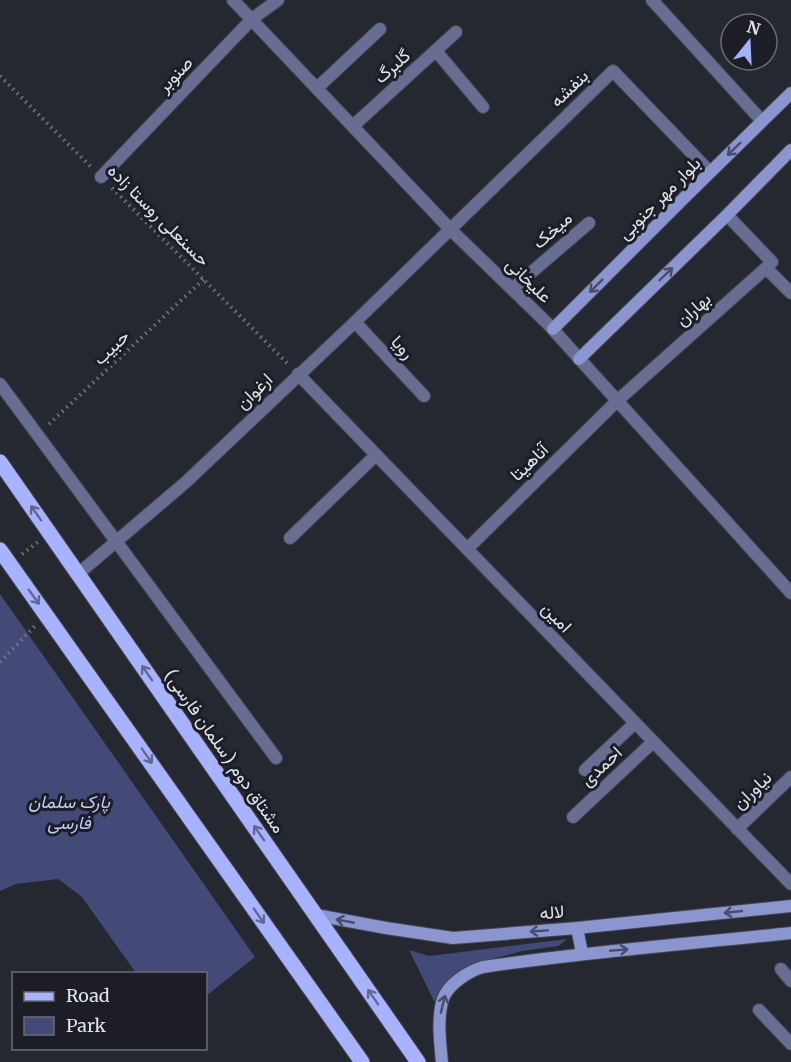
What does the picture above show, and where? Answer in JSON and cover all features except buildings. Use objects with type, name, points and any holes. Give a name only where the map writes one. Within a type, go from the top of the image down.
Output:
[{"type":"main road","name":"بلوار مهر جنوبی","points":[[553,329],[791,93]]},
{"type":"main road","points":[[579,359],[791,150]]},
{"type":"main road","name":"مشتاق دوم (سلمان فارسی)","points":[[0,462],[418,1062]]},
{"type":"main road","points":[[0,550],[362,1062]]},
{"type":"main road","name":"لاله","points":[[316,915],[453,938],[791,906]]},
{"type":"main road","points":[[577,928],[582,953]]},
{"type":"main road","points":[[442,1062],[440,1042],[443,997],[456,982],[471,971],[483,967],[582,953],[791,933]]},
{"type":"street","name":"علیخانی","points":[[233,0],[450,228],[553,329],[791,593]]},
{"type":"street","name":"صنوبر","points":[[101,177],[252,19],[278,0]]},
{"type":"street","points":[[652,0],[762,121]]},
{"type":"street","points":[[317,88],[380,29]]},
{"type":"street","name":"گلبرگ","points":[[352,126],[456,32]]},
{"type":"street","points":[[436,51],[483,107]]},
{"type":"street","name":"بنفشه","points":[[450,228],[613,70],[710,172]]},
{"type":"street","points":[[727,215],[772,262],[766,268],[791,292]]},
{"type":"street","name":"میخک","points":[[512,289],[589,223]]},
{"type":"street","name":"ارغوان","points":[[78,574],[186,482],[450,228]]},
{"type":"street","name":"بهاران","points":[[617,401],[766,268]]},
{"type":"street","name":"رویا","points":[[355,321],[424,396]]},
{"type":"street","name":"امین","points":[[298,374],[791,884]]},
{"type":"street","points":[[0,384],[276,758]]},
{"type":"street","name":"آناهیتا","points":[[467,549],[617,401]]},
{"type":"street","points":[[290,538],[376,455]]},
{"type":"street","points":[[585,770],[635,723]]},
{"type":"street","name":"احمدی","points":[[573,817],[653,742]]},
{"type":"street","name":"نیاوران","points":[[737,829],[791,777]]},
{"type":"street","points":[[781,969],[791,981]]},
{"type":"street","points":[[759,1010],[791,1044]]},
{"type":"path","name":"حسنعلی روستا زاده","points":[[0,76],[298,374]]},
{"type":"path","name":"حبیب","points":[[37,435],[204,279]]},
{"type":"path","points":[[0,662],[46,614]]},
{"type":"green space","name":"پارک سلمان فارسی","points":[[0,594],[255,957],[207,995],[207,972],[135,972],[82,897],[58,879],[16,884],[0,891]]},
{"type":"green space","points":[[567,939],[558,946],[522,951],[468,966],[435,1003],[409,950],[429,956]]}]
